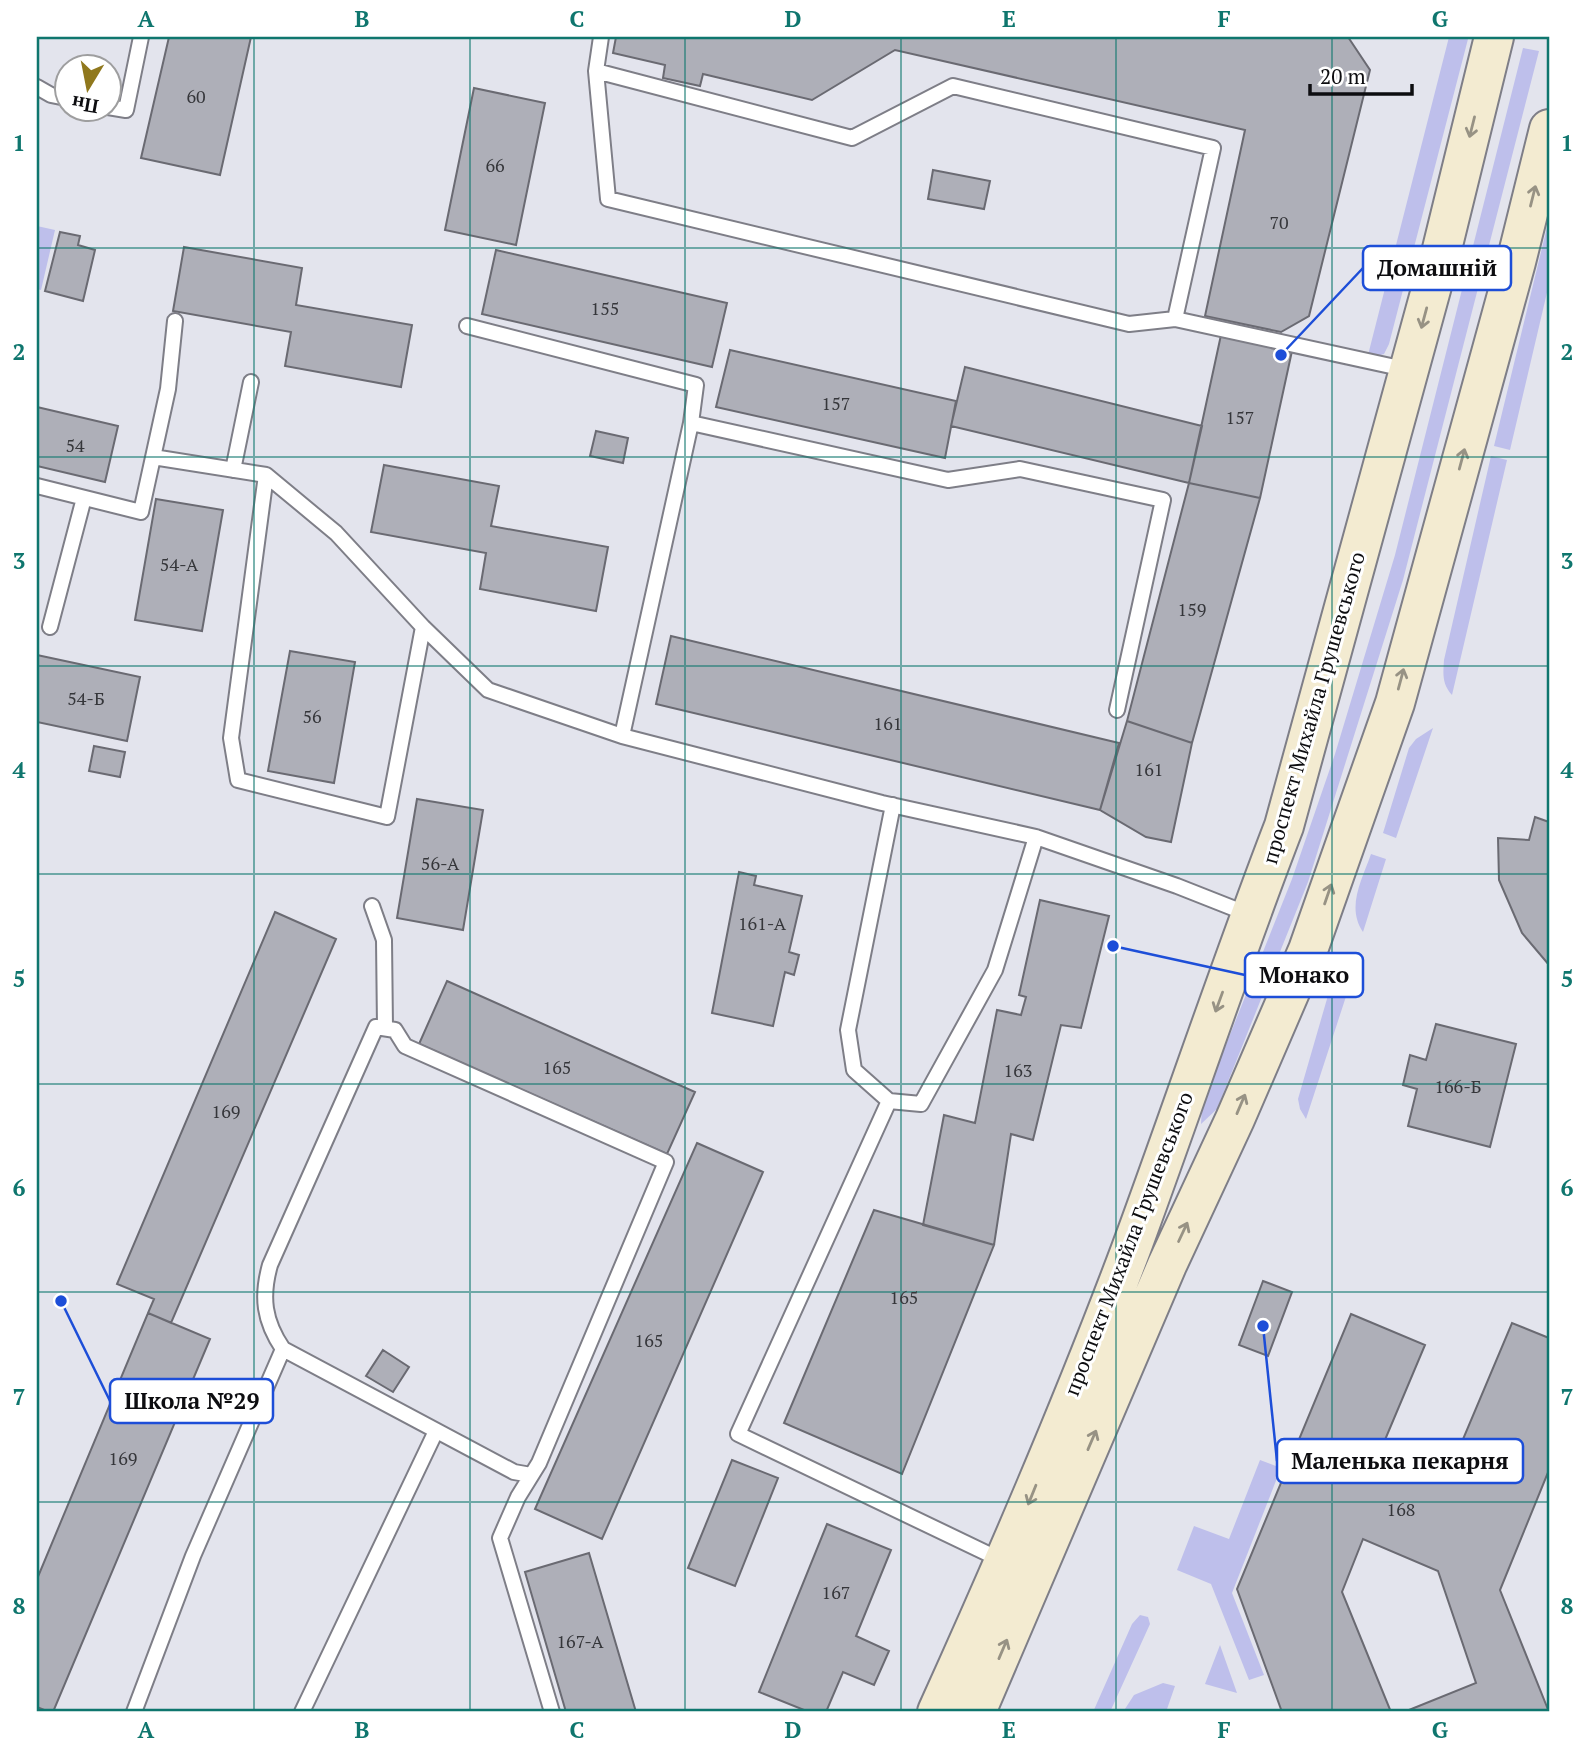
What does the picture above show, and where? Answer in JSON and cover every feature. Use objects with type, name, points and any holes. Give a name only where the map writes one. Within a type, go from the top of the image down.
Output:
[{"type":"main road","name":"проспект Михайла Грушевського","points":[[937,1712],[1005,1562],[1130,1250],[1284,826],[1410,370],[1494,37]]},
{"type":"main road","name":"проспект Михайла Грушевського","points":[[976,1712],[1162,1278],[1308,950],[1395,703],[1516,262],[1549,129]]},
{"type":"lane","points":[[122,109],[126,110],[141,37]]},
{"type":"lane","points":[[601,37],[596,71],[608,198],[1129,324],[1175,319],[1410,370]]},
{"type":"lane","points":[[596,71],[852,138],[953,86],[1213,148],[1175,319]]},
{"type":"lane","points":[[37,486],[141,512],[168,389],[175,321]]},
{"type":"lane","points":[[467,326],[696,385],[691,423],[622,736]]},
{"type":"lane","points":[[233,470],[251,382]]},
{"type":"lane","points":[[691,423],[948,480],[1020,469],[1163,500],[1117,710]]},
{"type":"lane","points":[[153,457],[266,475],[336,534],[423,627],[488,690],[622,736],[893,805],[1036,837],[1177,886],[1250,915]]},
{"type":"lane","points":[[266,475],[231,738],[238,779],[387,817],[423,627]]},
{"type":"lane","points":[[51,627],[84,498]]},
{"type":"lane","points":[[893,805],[848,1030],[854,1070],[889,1101],[921,1104],[995,970],[1036,837]]},
{"type":"lane","points":[[372,906],[384,940],[385,1027]]},
{"type":"lane","points":[[531,1475],[514,1472],[283,1349],[271,1332],[263,1303],[270,1265],[376,1027],[395,1030],[405,1046],[666,1162],[539,1463],[500,1538],[552,1712]]},
{"type":"lane","points":[[889,1101],[738,1434],[1005,1562]]},
{"type":"lane","points":[[134,1712],[193,1556],[283,1349]]},
{"type":"lane","points":[[302,1712],[436,1431]]},
{"type":"shaded area","points":[[1449,37],[1468,39],[1389,344],[1384,354],[1367,359]]},
{"type":"shaded area","points":[[1523,48],[1539,51],[1403,580],[1308,882],[1217,1109],[1201,1124],[1202,1105],[1292,879],[1335,754],[1395,555]]},
{"type":"shaded area","points":[[1549,219],[1549,284],[1510,450],[1494,446]]},
{"type":"shaded area","points":[[37,226],[55,230],[41,290],[37,289]]},
{"type":"shaded area","points":[[1491,456],[1507,460],[1452,695],[1445,683],[1444,660]]},
{"type":"shaded area","points":[[1433,728],[1396,838],[1383,833],[1409,748],[1416,739]]},
{"type":"shaded area","points":[[1371,854],[1386,859],[1363,932],[1356,913],[1357,893]]},
{"type":"shaded area","points":[[1354,972],[1306,1119],[1298,1099],[1329,992],[1345,975]]},
{"type":"shaded area","points":[[1260,1460],[1281,1468],[1232,1593],[1264,1675],[1249,1680],[1211,1584],[1177,1570],[1194,1526],[1229,1539]]},
{"type":"shaded area","points":[[1140,1615],[1148,1617],[1150,1624],[1110,1712],[1093,1712],[1132,1624]]},
{"type":"shaded area","points":[[1220,1645],[1237,1693],[1205,1684]]},
{"type":"shaded area","points":[[1163,1683],[1175,1686],[1166,1712],[1123,1712],[1134,1695]]},
{"type":"building","points":[[169,37],[251,37],[220,175],[141,158]]},
{"type":"building","points":[[616,37],[1348,37],[1370,70],[1309,316],[1281,332],[1205,316],[1245,130],[895,50],[812,100],[703,74],[700,86],[663,78],[665,65],[613,53]]},
{"type":"building","points":[[474,88],[545,103],[516,245],[445,230]]},
{"type":"building","points":[[933,170],[990,181],[984,209],[928,199]]},
{"type":"building","points":[[60,232],[80,236],[78,245],[95,250],[83,301],[45,291]]},
{"type":"building","points":[[184,247],[302,268],[296,305],[412,325],[401,387],[285,366],[291,332],[173,311]]},
{"type":"building","points":[[496,250],[727,303],[712,367],[482,314]]},
{"type":"building","points":[[1221,335],[1292,351],[1260,498],[1189,483]]},
{"type":"building","points":[[730,350],[956,401],[945,458],[716,407]]},
{"type":"building","points":[[965,367],[1202,426],[1189,483],[951,426]]},
{"type":"building","points":[[37,407],[118,426],[105,482],[37,466]]},
{"type":"building","points":[[596,431],[628,438],[623,463],[590,456]]},
{"type":"building","points":[[384,465],[499,486],[491,526],[608,547],[596,611],[480,589],[486,553],[371,532]]},
{"type":"building","points":[[1189,483],[1260,498],[1192,743],[1127,721]]},
{"type":"building","points":[[156,499],[223,510],[202,631],[135,620]]},
{"type":"building","points":[[671,636],[1119,743],[1100,810],[656,704]]},
{"type":"building","points":[[290,651],[355,662],[334,783],[268,771]]},
{"type":"building","points":[[37,655],[140,677],[127,741],[37,722]]},
{"type":"building","points":[[1127,721],[1192,743],[1171,842],[1146,837],[1100,810]]},
{"type":"building","points":[[94,746],[125,752],[120,777],[89,771]]},
{"type":"building","points":[[417,799],[483,810],[463,930],[397,918]]},
{"type":"building","points":[[1535,817],[1549,822],[1549,965],[1522,933],[1499,880],[1498,838],[1529,840]]},
{"type":"building","points":[[739,872],[756,876],[754,885],[802,896],[789,952],[799,955],[794,975],[785,972],[773,1026],[712,1013]]},
{"type":"building","points":[[1040,900],[1109,916],[1081,1028],[1061,1025],[1033,1140],[1011,1134],[994,1245],[923,1225],[944,1115],[975,1123],[997,1010],[1021,1015],[1026,997],[1019,995]]},
{"type":"building","points":[[275,912],[336,939],[171,1323],[148,1313],[154,1299],[117,1284]]},
{"type":"building","points":[[447,981],[695,1092],[667,1154],[419,1044]]},
{"type":"building","points":[[1436,1024],[1516,1044],[1490,1147],[1408,1126],[1417,1089],[1403,1085],[1410,1055],[1426,1060]]},
{"type":"building","points":[[697,1143],[763,1172],[602,1539],[535,1509]]},
{"type":"building","points":[[874,1210],[994,1245],[902,1474],[784,1423]]},
{"type":"building","points":[[1263,1281],[1292,1292],[1268,1356],[1239,1345]]},
{"type":"building","points":[[148,1313],[210,1339],[53,1712],[49,1712],[37,1707],[37,1579]]},
{"type":"building","points":[[1351,1314],[1425,1345],[1379,1454],[1445,1482],[1512,1323],[1549,1338],[1549,1470],[1500,1590],[1549,1712],[1404,1712],[1476,1683],[1438,1571],[1363,1539],[1342,1592],[1391,1712],[1282,1712],[1237,1589]]},
{"type":"building","points":[[383,1350],[409,1367],[393,1392],[366,1376]]},
{"type":"building","points":[[732,1460],[778,1478],[735,1586],[688,1568]]},
{"type":"building","points":[[827,1524],[891,1550],[856,1636],[889,1651],[874,1685],[843,1672],[826,1712],[809,1712],[759,1692]]},
{"type":"building","points":[[589,1553],[636,1712],[566,1712],[525,1572]]},
{"type":"place","name":"Домашній","points":[[1281,355]]},
{"type":"place","name":"Монако","points":[[1113,946]]},
{"type":"place","name":"Школа №29","points":[[61,1301]]},
{"type":"place","name":"Маленька пекарня","points":[[1263,1326]]}]
